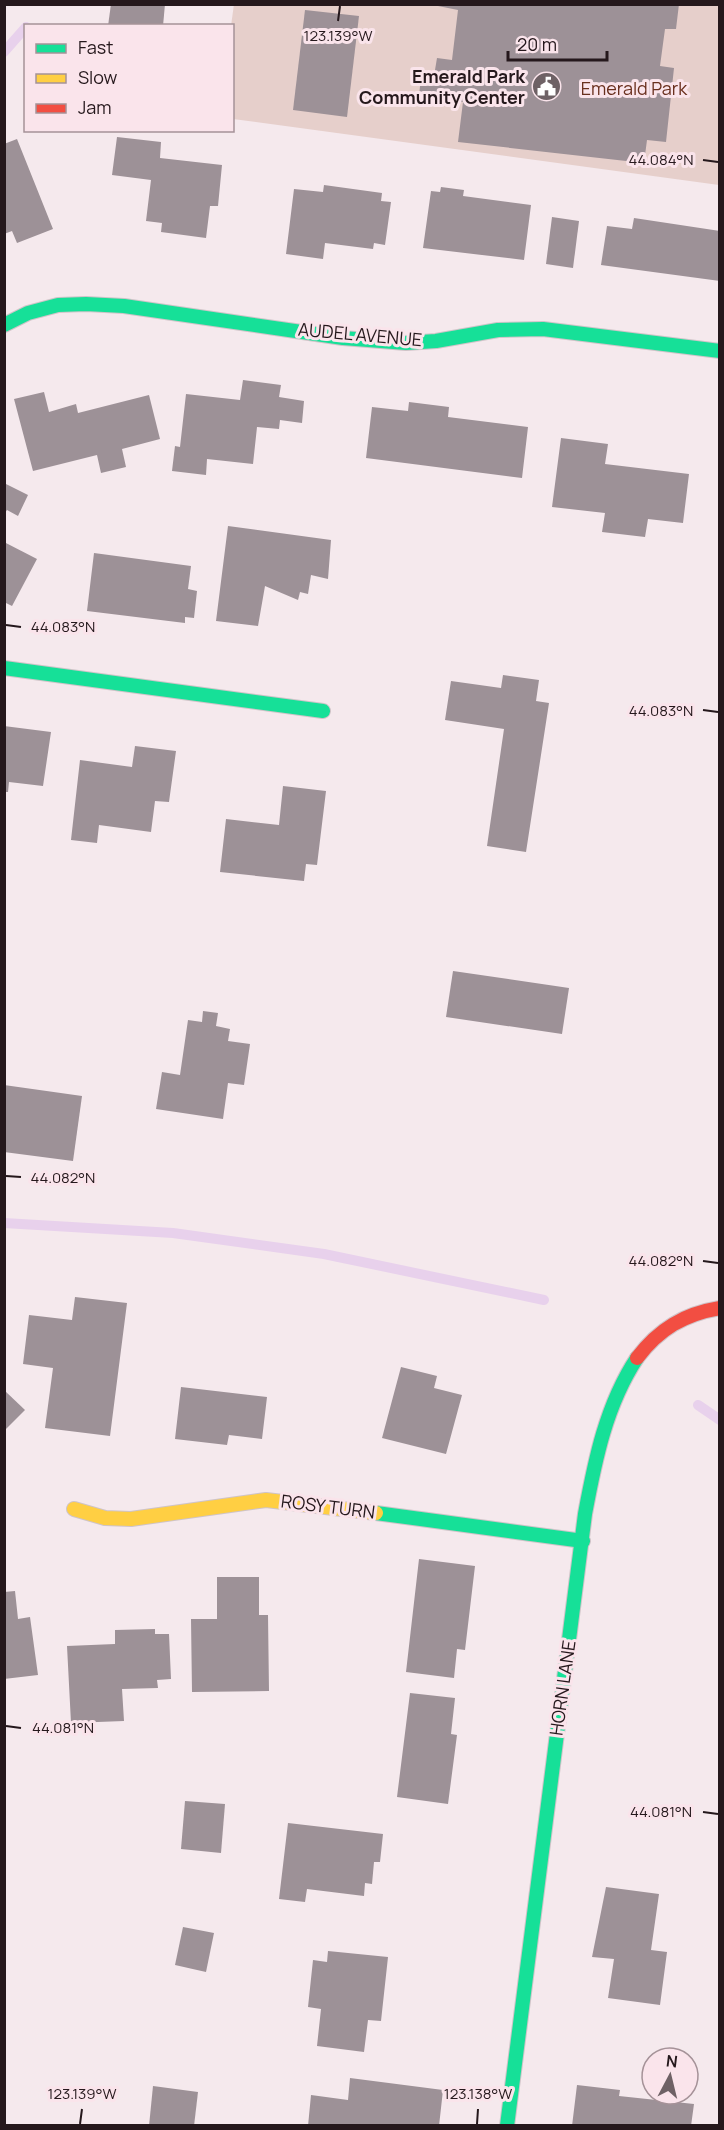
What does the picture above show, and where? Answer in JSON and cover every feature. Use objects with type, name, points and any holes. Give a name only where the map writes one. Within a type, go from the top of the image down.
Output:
[{"type":"street","name":"AUDEL AVENUE","points":[[4,325],[28,313],[58,305],[87,304],[124,306],[343,338],[406,343],[436,341],[498,330],[543,329],[720,351]]},
{"type":"street","points":[[4,668],[323,711]]},
{"type":"street","name":"HORN LANE","points":[[507,2126],[583,1541],[596,1460],[620,1386],[656,1333],[690,1313],[720,1308]]},
{"type":"street","name":"ROSY TURN","points":[[74,1509],[105,1518],[131,1519],[230,1503],[266,1500],[297,1502],[583,1541]]},
{"type":"green space","name":"Emerald Park","points":[[234,4],[719,5],[719,185],[234,119],[234,24],[231,24]]},
{"type":"building","points":[[111,4],[165,4],[163,24],[108,24]]},
{"type":"building","name":"Emerald Park Community Center","points":[[428,4],[679,4],[676,29],[665,29],[660,66],[674,68],[666,142],[647,140],[644,163],[458,142],[463,102],[419,97],[421,75],[434,76],[437,58],[452,60],[458,10]]},
{"type":"building","points":[[305,10],[359,16],[347,117],[293,110]]},
{"type":"building","points":[[117,137],[161,142],[160,158],[222,165],[218,206],[210,206],[206,238],[161,232],[162,223],[146,221],[151,180],[112,175]]},
{"type":"building","points":[[17,139],[53,229],[17,243],[12,231],[4,234],[4,144]]},
{"type":"building","points":[[324,185],[382,193],[381,201],[391,202],[385,245],[374,243],[373,249],[325,243],[323,259],[286,254],[294,189],[323,192]]},
{"type":"building","points":[[441,187],[464,190],[463,196],[531,205],[524,260],[423,248],[431,191],[440,192]]},
{"type":"building","points":[[552,217],[579,221],[573,268],[546,264]]},
{"type":"building","points":[[634,218],[720,231],[720,281],[601,265],[607,226],[632,229]]},
{"type":"building","points":[[243,380],[281,385],[279,397],[304,401],[302,423],[280,420],[279,429],[257,427],[253,464],[207,459],[206,475],[172,471],[175,446],[180,447],[186,394],[240,400]]},
{"type":"building","points":[[44,392],[49,412],[76,404],[78,413],[149,395],[160,439],[122,449],[126,467],[101,473],[97,455],[33,471],[14,399]]},
{"type":"building","points":[[409,402],[449,407],[448,417],[528,427],[522,478],[366,458],[372,407],[408,411]]},
{"type":"building","points":[[561,438],[608,444],[605,464],[689,474],[683,523],[648,519],[645,537],[602,532],[605,513],[552,507]]},
{"type":"building","points":[[4,483],[28,495],[18,516],[7,510],[4,514]]},
{"type":"building","points":[[228,526],[331,540],[328,579],[311,575],[308,594],[300,592],[298,600],[265,586],[258,626],[216,621]]},
{"type":"building","points":[[4,542],[37,559],[12,606],[4,602]]},
{"type":"building","points":[[94,553],[191,566],[188,589],[197,591],[194,618],[185,617],[185,623],[87,611]]},
{"type":"building","points":[[503,675],[539,680],[536,701],[549,703],[526,852],[487,846],[504,729],[445,720],[451,681],[501,688]]},
{"type":"building","points":[[4,726],[51,732],[43,786],[9,782],[8,792],[4,792]]},
{"type":"building","points":[[135,746],[176,751],[169,802],[155,801],[151,832],[99,825],[97,843],[71,840],[80,760],[132,767]]},
{"type":"building","points":[[283,786],[326,791],[317,865],[306,864],[304,881],[220,872],[226,819],[279,825]]},
{"type":"building","points":[[453,971],[569,988],[562,1034],[446,1017]]},
{"type":"building","points":[[203,1011],[218,1013],[216,1026],[230,1029],[228,1041],[250,1044],[244,1085],[228,1083],[223,1119],[156,1109],[162,1072],[180,1075],[188,1020],[202,1022]]},
{"type":"building","points":[[4,1085],[82,1096],[73,1161],[4,1152]]},
{"type":"building","points":[[75,1297],[127,1303],[110,1436],[45,1428],[53,1368],[23,1364],[29,1315],[72,1320]]},
{"type":"building","points":[[401,1367],[437,1376],[434,1388],[462,1395],[446,1454],[382,1438]]},
{"type":"building","points":[[181,1387],[267,1397],[262,1439],[229,1435],[227,1445],[175,1439]]},
{"type":"building","points":[[4,1390],[25,1410],[4,1431]]},
{"type":"building","points":[[419,1559],[475,1566],[465,1650],[457,1649],[454,1678],[406,1672]]},
{"type":"building","points":[[217,1577],[259,1577],[259,1615],[268,1615],[269,1691],[192,1692],[191,1619],[217,1619]]},
{"type":"building","points":[[15,1591],[18,1619],[30,1617],[38,1675],[4,1679],[4,1592]]},
{"type":"building","points":[[155,1629],[155,1634],[169,1634],[171,1679],[157,1680],[158,1688],[122,1689],[124,1721],[71,1723],[67,1646],[115,1644],[115,1630]]},
{"type":"building","points":[[410,1693],[455,1698],[451,1734],[457,1735],[448,1804],[397,1797]]},
{"type":"building","points":[[185,1801],[225,1804],[221,1853],[181,1849]]},
{"type":"building","points":[[288,1823],[383,1834],[380,1862],[374,1862],[372,1884],[365,1883],[364,1896],[307,1889],[305,1902],[279,1899]]},
{"type":"building","points":[[606,1887],[659,1894],[651,1950],[667,1952],[660,2005],[608,1998],[614,1959],[592,1957]]},
{"type":"building","points":[[183,1927],[214,1933],[206,1972],[175,1965]]},
{"type":"building","points":[[328,1951],[388,1957],[381,2021],[368,2020],[364,2052],[317,2046],[321,2009],[308,2007],[313,1960],[327,1962]]},
{"type":"building","points":[[350,2078],[443,2090],[439,2126],[308,2126],[311,2095],[348,2100]]},
{"type":"building","points":[[577,2085],[620,2090],[619,2096],[640,2098],[640,2106],[694,2106],[691,2126],[572,2126]]},
{"type":"building","points":[[153,2086],[198,2092],[194,2126],[149,2126]]},
{"type":"waterway","points":[[4,52],[24,29]]},
{"type":"waterway","points":[[4,1223],[173,1233],[324,1254],[544,1300]]},
{"type":"waterway","points":[[698,1405],[720,1420]]},
{"type":"traffic: fast","points":[[4,325],[28,313],[58,305],[86,304],[124,306],[343,338],[406,343],[436,341],[498,330],[543,329],[720,351]]},
{"type":"traffic: fast","points":[[4,668],[323,711]]},
{"type":"traffic: fast","points":[[507,2126],[585,1514],[603,1433],[617,1395],[637,1358]]},
{"type":"traffic: fast","points":[[376,1513],[583,1541]]},
{"type":"traffic: slow","points":[[74,1509],[105,1518],[131,1519],[266,1500],[376,1513]]},
{"type":"traffic: jam","points":[[637,1358],[654,1339],[673,1324],[695,1314],[720,1308]]},
{"type":"place","name":"Emerald Park Community Center","points":[[546,87]]}]
